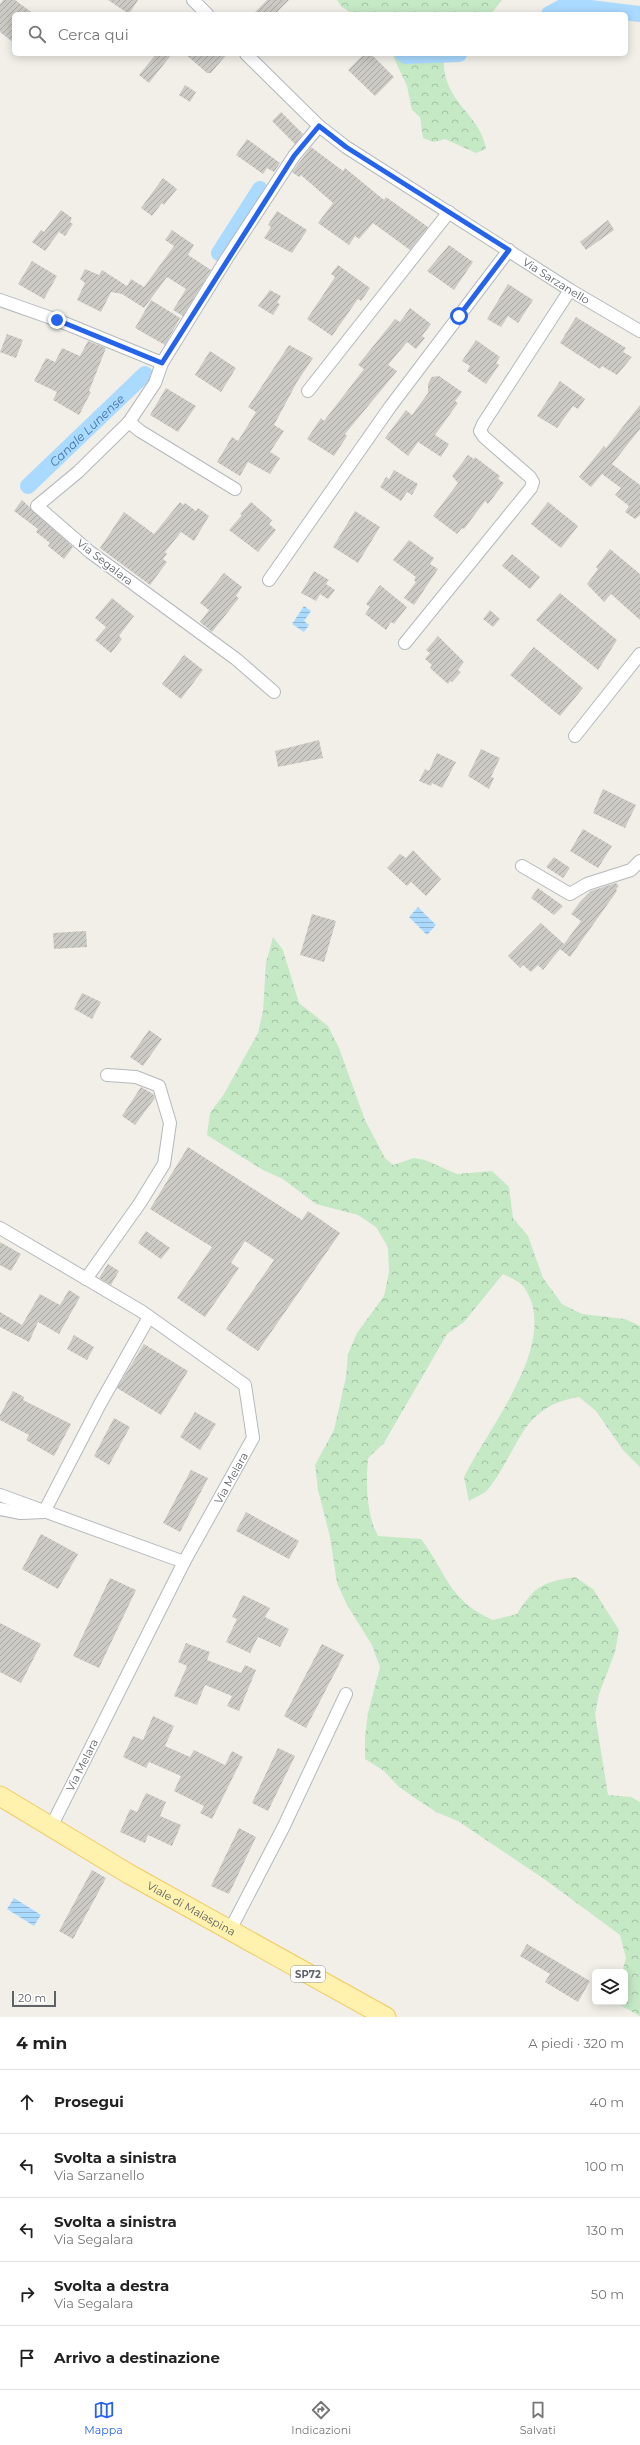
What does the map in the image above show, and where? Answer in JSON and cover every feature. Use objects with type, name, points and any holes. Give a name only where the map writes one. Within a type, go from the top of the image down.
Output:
[{"type":"main road","name":"Viale di Malaspina","points":[[0,1796],[52,1825],[129,1874],[386,2017]]},
{"type":"street","points":[[193,0],[205,12]]},
{"type":"street","name":"Via Sarzanello","points":[[248,56],[319,126],[346,147],[570,290],[640,331]]},
{"type":"street","name":"Via Segalara","points":[[274,692],[236,659],[90,552],[37,506],[78,472],[129,422],[155,383],[162,363],[294,156],[319,126]]},
{"type":"street","points":[[308,391],[450,212]]},
{"type":"street","points":[[268,580],[381,419],[509,250]]},
{"type":"street","points":[[405,643],[531,488],[533,482],[530,477],[480,432],[483,424],[570,290]]},
{"type":"street","points":[[0,300],[57,320],[162,363]]},
{"type":"street","points":[[129,422],[140,431],[235,489]]},
{"type":"street","points":[[575,736],[640,654]]},
{"type":"street","points":[[522,866],[570,894],[587,884],[631,870],[640,861]]},
{"type":"street","points":[[86,1279],[140,1203],[164,1164],[170,1123],[159,1086],[136,1077],[107,1075]]},
{"type":"street","name":"Via Melara","points":[[0,1228],[149,1316],[245,1385],[253,1438],[184,1562],[52,1825]]},
{"type":"street","points":[[44,1512],[100,1404],[149,1316]]},
{"type":"street","points":[[0,1495],[184,1562]]},
{"type":"street","points":[[0,1509],[21,1513],[44,1512]]},
{"type":"street","points":[[230,1930],[284,1826],[346,1694]]},
{"type":"green space","points":[[337,0],[502,0],[493,12],[349,12],[341,6]]},
{"type":"green space","points":[[393,56],[444,56],[444,71],[448,84],[454,96],[476,125],[482,136],[486,149],[476,153],[445,139],[434,142],[423,138],[420,117],[412,110],[407,86]]},
{"type":"green space","points":[[273,937],[283,950],[299,1003],[328,1026],[339,1048],[365,1120],[385,1158],[393,1165],[414,1158],[425,1160],[457,1174],[492,1171],[509,1187],[513,1218],[528,1236],[543,1278],[562,1304],[582,1314],[625,1319],[640,1326],[640,1467],[623,1450],[596,1411],[579,1397],[559,1402],[544,1410],[533,1419],[489,1488],[482,1494],[469,1501],[464,1477],[518,1383],[528,1357],[534,1331],[533,1307],[523,1286],[503,1274],[464,1322],[447,1334],[384,1443],[368,1458],[367,1478],[369,1508],[378,1536],[421,1539],[450,1586],[467,1604],[478,1612],[493,1620],[517,1614],[529,1597],[540,1587],[554,1581],[575,1577],[593,1589],[619,1630],[615,1652],[599,1694],[595,1714],[608,1795],[631,1797],[640,1802],[640,2016],[620,2005],[628,2005],[628,1969],[623,1969],[626,1958],[620,1935],[547,1881],[458,1821],[436,1812],[399,1787],[384,1771],[365,1759],[365,1736],[368,1713],[380,1667],[372,1645],[347,1605],[337,1583],[330,1537],[318,1490],[315,1465],[334,1430],[346,1377],[348,1354],[357,1333],[384,1296],[389,1272],[388,1247],[376,1227],[358,1215],[316,1204],[283,1179],[263,1170],[207,1135],[210,1113],[224,1094],[258,1033],[263,1011],[266,963]]},
{"type":"water","points":[[304,606],[311,611],[304,621],[309,625],[304,632],[292,624]]},
{"type":"water","points":[[418,907],[436,925],[427,935],[409,917]]},
{"type":"water","points":[[14,1898],[41,1915],[34,1926],[7,1909]]},
{"type":"building","points":[[3,0],[15,0],[31,12],[12,12],[12,41],[0,32],[0,4]]},
{"type":"building","points":[[108,0],[138,0],[130,12],[126,12]]},
{"type":"building","points":[[267,0],[289,0],[277,12],[255,12]]},
{"type":"building","points":[[154,56],[170,56],[149,83],[139,75]]},
{"type":"building","points":[[187,56],[225,56],[211,73],[207,73]]},
{"type":"building","points":[[362,56],[373,56],[394,77],[375,96],[348,70]]},
{"type":"building","points":[[185,85],[196,92],[190,102],[179,95]]},
{"type":"building","points":[[281,112],[303,134],[295,144],[272,121]]},
{"type":"building","points":[[247,139],[280,163],[274,172],[267,168],[263,174],[236,155]]},
{"type":"building","points":[[311,147],[343,171],[345,168],[384,200],[386,197],[428,227],[410,250],[373,223],[359,239],[355,236],[349,245],[318,223],[333,203],[301,175],[299,177],[292,172]]},
{"type":"building","points":[[163,178],[177,189],[164,205],[162,203],[152,216],[141,208]]},
{"type":"building","points":[[61,210],[72,218],[70,222],[73,224],[65,236],[59,232],[45,251],[32,242],[41,230],[44,232]]},
{"type":"building","points":[[277,211],[307,230],[292,253],[264,238],[271,227],[268,225]]},
{"type":"building","points":[[608,220],[614,230],[586,250],[580,242]]},
{"type":"building","points":[[172,230],[194,245],[188,255],[211,270],[183,316],[173,310],[186,289],[167,277],[144,308],[122,294],[111,292],[101,312],[77,300],[85,283],[80,279],[85,269],[99,275],[102,270],[127,286],[131,279],[144,287],[174,246],[165,240]]},
{"type":"building","points":[[449,245],[473,262],[454,290],[427,271]]},
{"type":"building","points":[[32,261],[57,276],[44,299],[18,284]]},
{"type":"building","points":[[338,265],[370,288],[361,301],[358,299],[332,336],[307,319],[335,277],[331,274]]},
{"type":"building","points":[[508,284],[533,300],[518,323],[508,316],[501,327],[487,319]]},
{"type":"building","points":[[270,290],[281,296],[277,303],[280,304],[273,315],[258,306]]},
{"type":"building","points":[[151,300],[180,318],[165,345],[135,328]]},
{"type":"building","points":[[410,308],[431,324],[422,336],[425,338],[416,349],[407,342],[388,365],[397,371],[345,434],[347,436],[334,456],[307,439],[321,418],[324,421],[364,369],[358,365],[395,319],[400,322]]},
{"type":"building","points":[[576,317],[626,348],[623,352],[632,357],[617,375],[602,366],[600,369],[560,343]]},
{"type":"building","points":[[7,334],[23,340],[16,358],[0,352]]},
{"type":"building","points":[[476,340],[500,357],[496,363],[499,365],[486,384],[467,371],[470,366],[462,361]]},
{"type":"building","points":[[88,341],[106,348],[89,391],[91,392],[79,415],[53,400],[57,392],[34,381],[46,358],[55,362],[62,348],[80,356]]},
{"type":"building","points":[[289,345],[313,358],[297,382],[274,425],[284,431],[270,452],[280,458],[270,474],[248,462],[240,476],[217,462],[232,437],[238,441],[256,412],[248,407]]},
{"type":"building","points":[[210,351],[236,368],[221,392],[195,375]]},
{"type":"building","points":[[439,376],[462,392],[455,401],[458,403],[435,435],[449,444],[441,457],[418,442],[408,456],[385,438],[406,410],[412,415],[428,393],[428,384],[432,377]]},
{"type":"building","points":[[560,381],[585,399],[578,409],[573,406],[557,428],[537,416]]},
{"type":"building","points":[[166,388],[196,406],[178,432],[150,415]]},
{"type":"building","points":[[640,405],[640,429],[612,464],[640,485],[640,515],[635,519],[625,512],[629,506],[615,495],[621,488],[602,474],[591,487],[579,477],[604,446],[606,448]]},
{"type":"building","points":[[468,455],[474,459],[475,457],[500,476],[498,479],[504,483],[488,504],[485,501],[464,529],[462,528],[457,534],[433,516],[458,483],[452,476]]},
{"type":"building","points":[[394,470],[418,484],[412,495],[407,492],[401,501],[380,487],[386,477],[389,479]]},
{"type":"building","points":[[22,500],[73,547],[64,559],[48,546],[50,543],[36,532],[38,529],[14,511]]},
{"type":"building","points":[[180,502],[183,505],[185,503],[196,511],[198,508],[209,516],[194,541],[181,532],[165,552],[167,554],[163,559],[167,562],[150,585],[100,548],[124,512],[154,534]]},
{"type":"building","points":[[251,502],[272,520],[269,524],[276,530],[258,552],[229,530],[242,515],[240,514]]},
{"type":"building","points":[[548,502],[578,526],[561,548],[531,524]]},
{"type":"building","points":[[355,511],[380,527],[358,563],[333,547]]},
{"type":"building","points":[[409,540],[434,558],[430,564],[438,569],[414,605],[404,598],[416,582],[414,580],[416,577],[393,560]]},
{"type":"building","points":[[610,549],[640,574],[640,620],[611,594],[604,602],[587,584],[598,569],[596,567]]},
{"type":"building","points":[[512,554],[540,577],[530,589],[502,566]]},
{"type":"building","points":[[314,571],[329,580],[326,584],[335,590],[328,599],[320,594],[316,601],[301,593]]},
{"type":"building","points":[[224,573],[242,587],[236,596],[239,598],[212,632],[200,622],[209,610],[200,603]]},
{"type":"building","points":[[380,585],[407,607],[394,624],[391,622],[386,630],[365,614],[370,607],[366,604]]},
{"type":"building","points":[[560,593],[617,640],[598,670],[536,620]]},
{"type":"building","points":[[112,598],[134,616],[119,636],[122,639],[111,653],[95,640],[106,627],[95,618]]},
{"type":"building","points":[[490,610],[500,619],[493,627],[483,619]]},
{"type":"building","points":[[438,636],[464,662],[458,670],[461,672],[452,682],[450,681],[448,684],[430,668],[432,665],[425,659],[430,653],[426,650]]},
{"type":"building","points":[[534,647],[583,688],[560,716],[510,675]]},
{"type":"building","points":[[184,655],[203,670],[181,699],[162,684]]},
{"type":"building","points":[[319,740],[323,758],[278,767],[275,751]]},
{"type":"building","points":[[481,749],[500,758],[491,777],[494,778],[489,789],[468,776]]},
{"type":"building","points":[[437,753],[456,762],[442,788],[432,783],[431,786],[419,781],[425,769],[429,771]]},
{"type":"building","points":[[603,789],[636,805],[625,828],[593,813]]},
{"type":"building","points":[[583,829],[612,846],[598,868],[570,851]]},
{"type":"building","points":[[413,850],[441,879],[426,896],[411,882],[407,886],[387,868],[400,854],[406,858]]},
{"type":"building","points":[[554,857],[570,868],[563,878],[546,867]]},
{"type":"building","points":[[616,883],[619,886],[616,889],[617,891],[570,957],[560,949],[543,970],[538,965],[531,972],[523,965],[520,968],[508,956],[541,923],[564,944],[581,921],[571,914],[580,902],[591,891]]},
{"type":"building","points":[[538,888],[563,906],[554,915],[531,898]]},
{"type":"building","points":[[312,914],[336,921],[324,962],[300,955]]},
{"type":"building","points":[[86,931],[87,947],[54,949],[53,933]]},
{"type":"building","points":[[82,993],[101,1002],[92,1019],[74,1009]]},
{"type":"building","points":[[149,1030],[162,1039],[143,1066],[130,1057]]},
{"type":"building","points":[[141,1087],[153,1094],[155,1098],[135,1125],[122,1116]]},
{"type":"building","points":[[188,1147],[302,1220],[308,1211],[340,1233],[258,1351],[226,1329],[274,1260],[245,1241],[231,1263],[239,1268],[205,1317],[177,1298],[212,1247],[150,1209]]},
{"type":"building","points":[[146,1231],[170,1248],[161,1259],[138,1243]]},
{"type":"building","points":[[0,1242],[21,1254],[11,1271],[0,1265]]},
{"type":"building","points":[[108,1264],[119,1271],[111,1285],[99,1278]]},
{"type":"building","points":[[69,1290],[80,1297],[59,1334],[38,1322],[29,1342],[0,1327],[0,1312],[22,1325],[40,1294],[60,1305]]},
{"type":"building","points":[[74,1335],[94,1347],[87,1360],[67,1349]]},
{"type":"building","points":[[144,1344],[188,1371],[161,1415],[117,1388]]},
{"type":"building","points":[[13,1391],[24,1397],[23,1400],[71,1424],[54,1456],[26,1440],[29,1435],[0,1420],[0,1415]]},
{"type":"building","points":[[195,1412],[216,1424],[200,1450],[180,1437]]},
{"type":"building","points":[[114,1418],[130,1427],[109,1465],[94,1456]]},
{"type":"building","points":[[191,1470],[208,1478],[180,1532],[163,1523]]},
{"type":"building","points":[[246,1512],[299,1541],[289,1559],[236,1531]]},
{"type":"building","points":[[41,1534],[78,1554],[58,1589],[22,1569]]},
{"type":"building","points":[[110,1578],[136,1590],[99,1668],[73,1656]]},
{"type":"building","points":[[243,1595],[270,1608],[265,1617],[289,1629],[280,1647],[258,1637],[250,1653],[226,1642],[237,1619],[232,1617]]},
{"type":"building","points":[[0,1623],[41,1644],[21,1683],[0,1672]]},
{"type":"building","points":[[186,1643],[210,1652],[207,1660],[241,1673],[245,1665],[256,1670],[239,1711],[227,1706],[232,1696],[205,1685],[197,1705],[174,1696],[187,1666],[178,1662]]},
{"type":"building","points":[[322,1644],[344,1655],[306,1728],[284,1716]]},
{"type":"building","points":[[153,1716],[174,1726],[165,1746],[190,1757],[194,1750],[225,1765],[232,1751],[243,1757],[212,1819],[200,1813],[204,1806],[174,1791],[181,1776],[149,1762],[146,1768],[123,1757],[133,1736],[143,1740]]},
{"type":"building","points":[[278,1748],[295,1756],[268,1811],[252,1803]]},
{"type":"building","points":[[146,1793],[166,1802],[160,1816],[181,1825],[172,1846],[148,1835],[145,1843],[120,1832],[130,1809],[137,1812]]},
{"type":"building","points":[[239,1828],[256,1837],[229,1894],[211,1886]]},
{"type":"building","points":[[92,1870],[106,1878],[73,1939],[59,1931]]},
{"type":"building","points":[[527,1944],[590,1981],[578,2002],[545,1982],[550,1974],[520,1956]]},
{"type":"waterway","name":"Canale Lunense","points":[[553,12],[566,5],[624,12]]},
{"type":"waterway","name":"Canale Lunense","points":[[628,13],[640,14]]},
{"type":"waterway","name":"Canale Lunense","points":[[219,253],[260,189]]},
{"type":"waterway","name":"Canale Lunense","points":[[28,486],[145,374]]},
{"type":"route","points":[[57,320],[162,363],[227,258],[294,156],[319,126],[346,147],[509,250],[459,316]]}]
